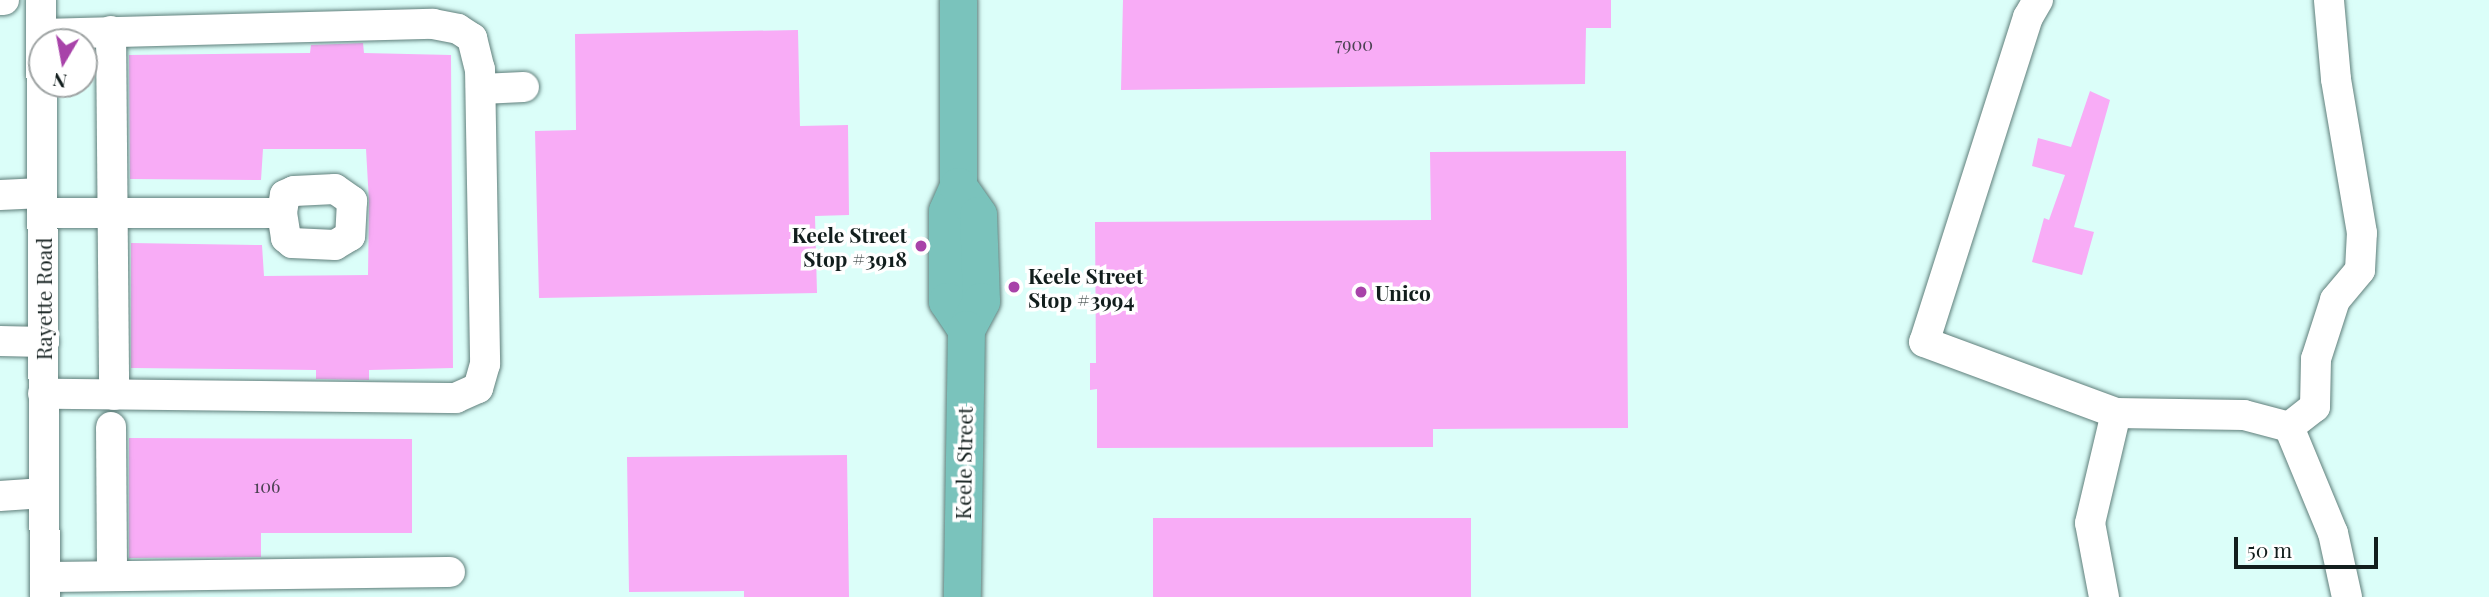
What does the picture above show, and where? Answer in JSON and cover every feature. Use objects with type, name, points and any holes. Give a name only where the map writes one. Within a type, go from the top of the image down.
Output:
[{"type":"main road","name":"Keele Street","points":[[958,0],[958,186],[947,211],[947,301],[966,329],[962,597]]},
{"type":"street","name":"Rayette Road","points":[[41,0],[42,28]]},
{"type":"street","points":[[2038,0],[2028,17],[1924,342],[2116,413],[2244,415],[2289,427]]},
{"type":"street","points":[[2289,427],[2315,407],[2316,359],[2335,300],[2360,270],[2362,233],[2336,79],[2329,0]]},
{"type":"street","points":[[43,394],[470,395],[483,379],[485,364],[481,89],[472,38],[458,29],[433,24],[98,32]]},
{"type":"street","points":[[111,31],[114,395]]},
{"type":"street","points":[[481,89],[524,87]]},
{"type":"street","name":"Rayette Road","points":[[42,98],[45,587]]},
{"type":"street","points":[[0,195],[111,214],[282,213]]},
{"type":"street","points":[[0,341],[44,342]]},
{"type":"street","points":[[2104,597],[2090,523],[2116,413]]},
{"type":"street","points":[[111,427],[112,576]]},
{"type":"street","points":[[2289,427],[2333,533],[2347,597]]},
{"type":"street","points":[[0,496],[44,494]]},
{"type":"street","points":[[45,587],[112,576],[450,572]]},
{"type":"building","points":[[1123,0],[1611,0],[1611,28],[1586,28],[1585,84],[1121,90]]},
{"type":"building","points":[[798,30],[800,126],[848,125],[849,215],[815,216],[817,293],[539,298],[535,131],[576,130],[575,34]]},
{"type":"building","points":[[363,43],[364,53],[451,55],[453,368],[369,370],[369,380],[316,379],[316,370],[131,368],[131,243],[262,245],[264,276],[368,275],[369,202],[366,149],[263,149],[261,180],[130,179],[129,55],[310,53],[311,45]]},
{"type":"building","points":[[2090,91],[2110,100],[2074,227],[2094,232],[2082,275],[2032,262],[2044,218],[2049,220],[2065,175],[2032,166],[2038,138],[2071,147]]},
{"type":"building","name":"Unico","points":[[1626,151],[1628,428],[1433,429],[1433,447],[1097,448],[1097,389],[1090,390],[1090,363],[1096,363],[1095,222],[1431,220],[1430,152]]},
{"type":"building","points":[[129,438],[412,439],[412,533],[261,533],[261,557],[129,558]]},
{"type":"building","points":[[847,455],[849,597],[744,597],[744,591],[629,592],[627,457]]},
{"type":"building","points":[[1153,518],[1471,518],[1471,597],[1153,597]]},
{"type":"place","name":"Keele Street Stop #3918","points":[[921,246]]},
{"type":"place","name":"Keele Street Stop #3994","points":[[1014,287]]},
{"type":"place","name":"Unico","points":[[1361,292]]}]
